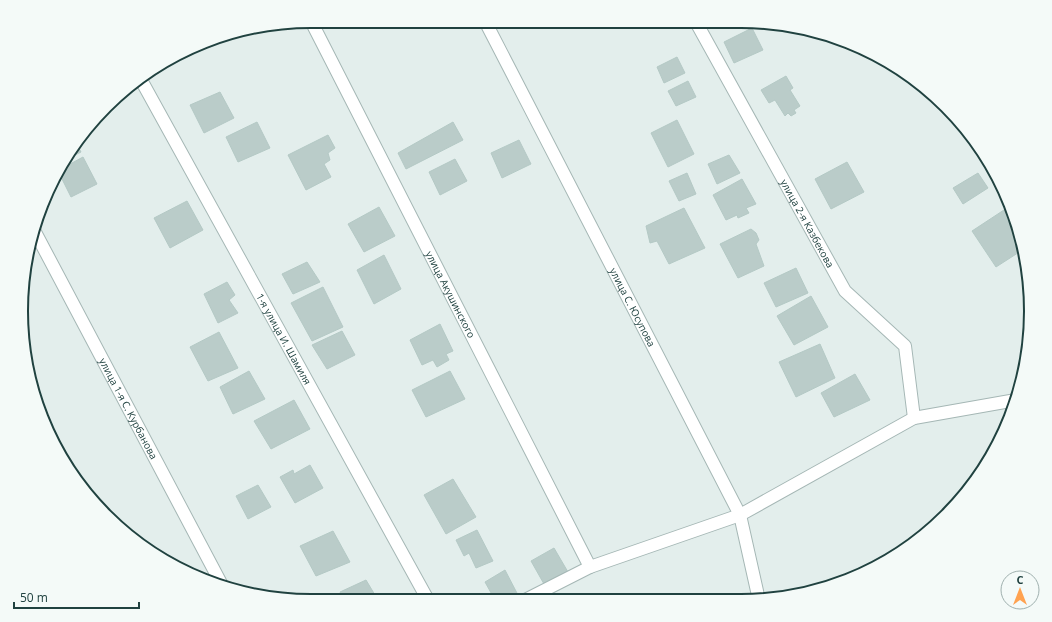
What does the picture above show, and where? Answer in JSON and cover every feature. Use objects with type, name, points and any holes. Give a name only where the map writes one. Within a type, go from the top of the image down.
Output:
[{"type":"street","name":"улица Акушинского","points":[[315,28],[590,567]]},
{"type":"street","name":"улица С. Юсупова","points":[[489,28],[740,514],[757,593]]},
{"type":"street","name":"улица 2-я Казбекова","points":[[699,28],[845,291],[905,346],[914,418]]},
{"type":"street","name":"1-я улица И. Шамиля","points":[[143,83],[425,594]]},
{"type":"street","name":"улица 1-я С. Курбанова","points":[[38,238],[218,578]]},
{"type":"street","points":[[537,594],[590,567],[740,514],[914,418],[1009,401]]},
{"type":"building","points":[[752,29],[763,50],[734,63],[724,42]]},
{"type":"building","points":[[677,57],[685,73],[664,83],[657,67]]},
{"type":"building","points":[[786,76],[793,88],[790,90],[800,106],[794,110],[796,113],[791,116],[788,113],[785,116],[775,100],[769,103],[761,90]]},
{"type":"building","points":[[688,81],[696,97],[676,106],[668,91]]},
{"type":"building","points":[[220,92],[234,118],[204,133],[190,105]]},
{"type":"building","points":[[677,120],[694,154],[668,167],[651,133]]},
{"type":"building","points":[[257,122],[270,148],[238,162],[226,137]]},
{"type":"building","points":[[453,122],[463,140],[406,169],[398,153]]},
{"type":"building","points":[[328,135],[335,148],[328,153],[330,160],[324,164],[331,177],[306,190],[288,155]]},
{"type":"building","points":[[519,140],[531,164],[502,178],[491,153]]},
{"type":"building","points":[[79,149],[81,152],[76,155]]},
{"type":"building","points":[[729,155],[740,173],[717,184],[708,164]]},
{"type":"building","points":[[83,157],[97,184],[71,197],[61,178],[69,165]]},
{"type":"building","points":[[455,159],[467,181],[440,195],[429,172]]},
{"type":"building","points":[[847,162],[864,192],[831,209],[815,179]]},
{"type":"building","points":[[687,173],[696,194],[679,201],[669,181]]},
{"type":"building","points":[[978,173],[988,188],[963,204],[953,188]]},
{"type":"building","points":[[742,179],[756,204],[746,208],[749,213],[738,218],[737,215],[726,220],[713,195]]},
{"type":"building","points":[[187,201],[203,230],[170,248],[154,218]]},
{"type":"building","points":[[379,207],[395,236],[364,252],[348,224]]},
{"type":"building","points":[[684,208],[705,248],[669,264],[657,241],[650,243],[646,226]]},
{"type":"building","points":[[1005,210],[1018,253],[996,267],[972,231]]},
{"type":"building","points":[[751,229],[756,233],[759,240],[756,244],[764,266],[738,278],[720,244]]},
{"type":"building","points":[[384,255],[401,289],[374,304],[357,270]]},
{"type":"building","points":[[307,262],[320,282],[293,294],[282,274]]},
{"type":"building","points":[[796,268],[808,293],[776,307],[764,283]]},
{"type":"building","points":[[227,282],[235,295],[229,300],[238,313],[218,323],[204,294]]},
{"type":"building","points":[[323,287],[343,327],[312,341],[291,303]]},
{"type":"building","points":[[811,296],[828,327],[794,345],[777,316]]},
{"type":"building","points":[[440,324],[453,351],[446,354],[449,360],[437,367],[433,360],[422,365],[410,340]]},
{"type":"building","points":[[342,331],[355,355],[327,369],[312,345]]},
{"type":"building","points":[[219,332],[238,368],[208,381],[190,347]]},
{"type":"building","points":[[820,344],[835,378],[796,397],[779,362]]},
{"type":"building","points":[[249,371],[265,399],[233,414],[220,387]]},
{"type":"building","points":[[450,371],[465,399],[426,417],[412,390]]},
{"type":"building","points":[[855,374],[870,400],[834,417],[821,393]]},
{"type":"building","points":[[294,400],[310,429],[271,449],[254,421]]},
{"type":"building","points":[[310,465],[323,488],[295,503],[280,477],[293,470],[294,474]]},
{"type":"building","points":[[453,479],[476,517],[446,534],[424,495]]},
{"type":"building","points":[[258,485],[271,507],[248,519],[236,496]]},
{"type":"building","points":[[477,530],[493,561],[476,568],[469,553],[464,556],[456,540]]},
{"type":"building","points":[[333,531],[350,562],[316,576],[300,546]]},
{"type":"building","points":[[554,548],[568,572],[544,584],[531,561]]},
{"type":"building","points":[[505,570],[517,594],[492,594],[485,582]]},
{"type":"building","points":[[366,580],[374,594],[341,594],[340,592]]}]
